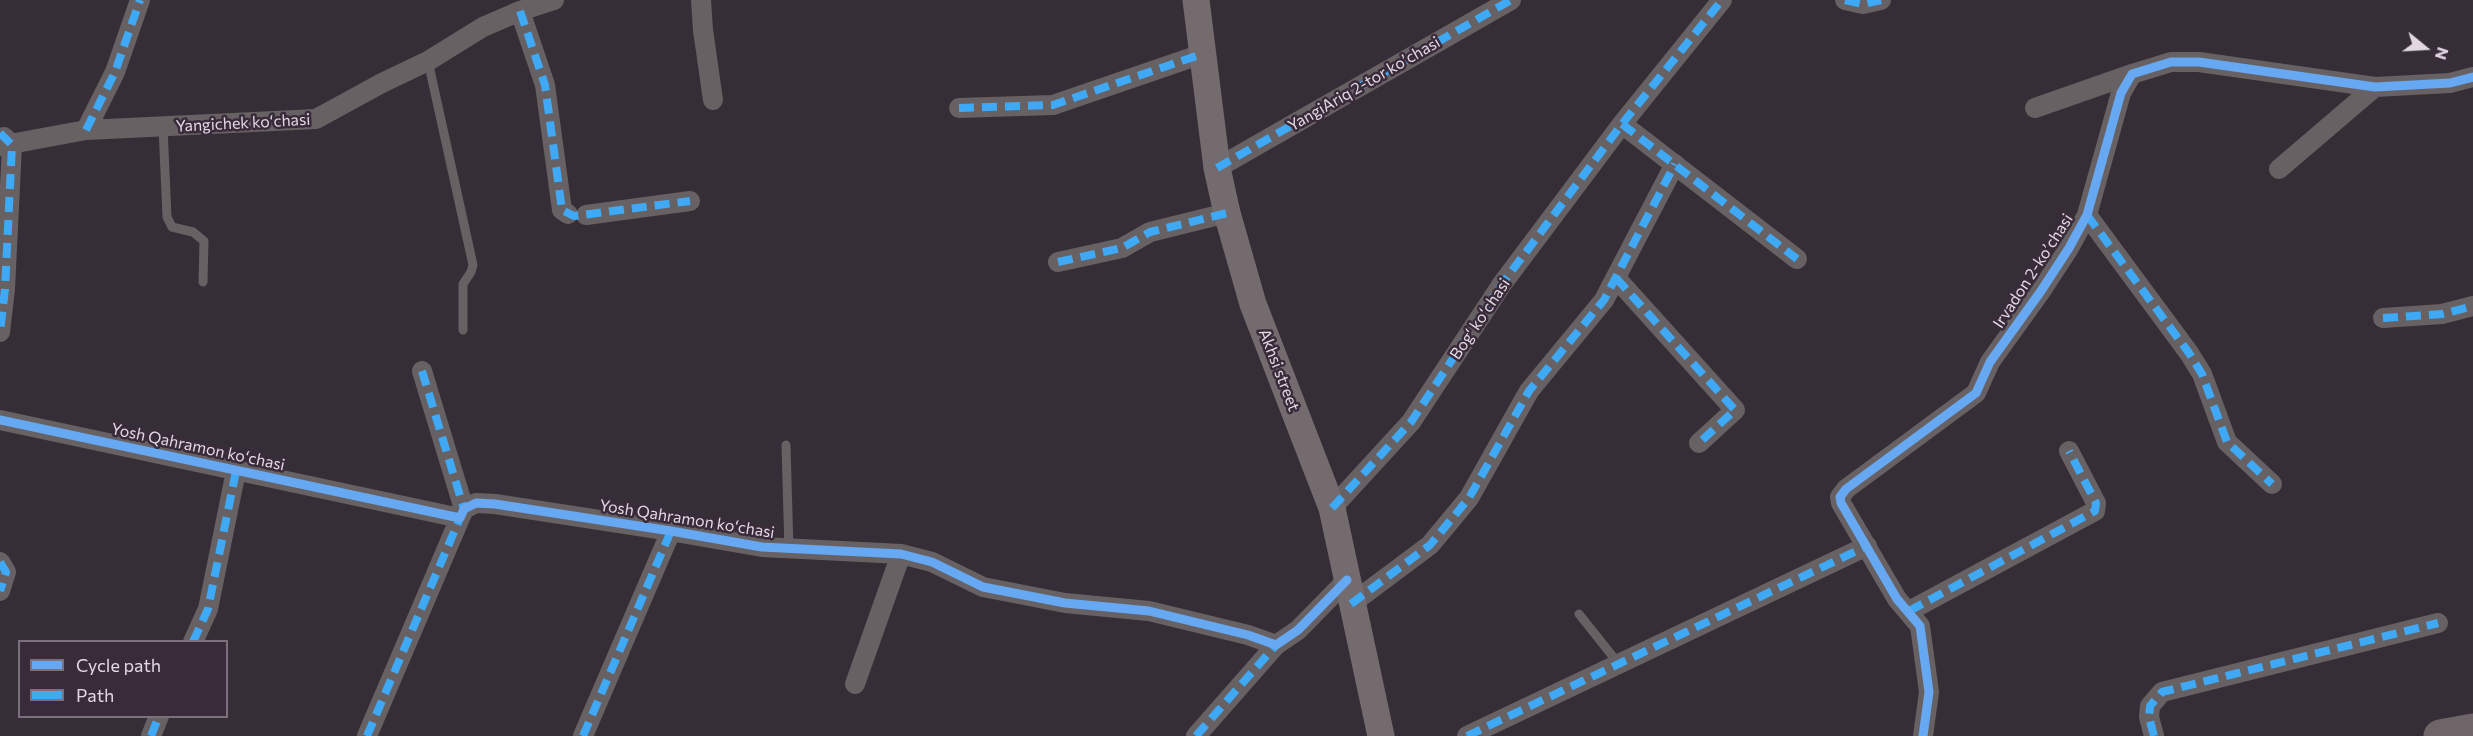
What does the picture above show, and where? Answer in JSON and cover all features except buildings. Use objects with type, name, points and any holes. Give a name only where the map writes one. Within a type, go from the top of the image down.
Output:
[{"type":"highway","points":[[2440,736],[2473,730]]},
{"type":"street","points":[[86,130],[115,72],[140,0]]},
{"type":"street","name":"Yangichek koʻchasi","points":[[0,332],[5,289],[4,142],[86,130],[316,119],[428,61],[483,27],[520,11],[554,0]]},
{"type":"street","points":[[701,0],[713,100]]},
{"type":"street","name":"Akhsi street","points":[[1196,0],[1217,168],[1227,213],[1253,304],[1332,508],[1381,736]]},
{"type":"street","name":"YangiАriq 2-tor koʼchasi","points":[[1217,168],[1510,0]]},
{"type":"street","name":"Bogʻ koʻchasi","points":[[1332,508],[1411,422],[1502,284],[1622,124],[1722,0]]},
{"type":"street","points":[[1845,0],[1863,4],[1881,0]]},
{"type":"street","points":[[520,11],[545,85],[562,210],[577,215],[690,201]]},
{"type":"street","points":[[959,108],[1053,105],[1202,54]]},
{"type":"street","points":[[2035,108],[2171,62],[2199,62],[2374,87],[2450,83],[2473,77]]},
{"type":"street","name":"Irvadon 2-koʼchasi","points":[[1923,736],[1929,681],[1920,626],[1897,599],[1841,503],[1842,493],[1976,393],[1990,362],[2041,291],[2087,215],[2121,93],[2132,74]]},
{"type":"street","points":[[2279,169],[2374,87]]},
{"type":"street","points":[[1622,124],[1797,259]]},
{"type":"street","points":[[1196,736],[1276,645],[1349,592],[1430,545],[1469,498],[1528,391],[1604,300],[1675,164]]},
{"type":"street","points":[[1058,262],[1122,248],[1150,232],[1227,213]]},
{"type":"street","name":"Irvadon 2-koʼchasi","points":[[2087,215],[2202,374],[2227,442],[2272,484]]},
{"type":"street","points":[[1616,278],[1736,410],[1699,443]]},
{"type":"street","points":[[2383,318],[2442,314],[2473,306]]},
{"type":"street","points":[[367,736],[462,514],[422,371]]},
{"type":"street","name":"Yosh Qahramon koʻchasi","points":[[0,420],[236,471],[462,514],[476,503],[495,504],[762,547],[901,554],[932,562],[983,587],[1065,603],[1149,611],[1248,635],[1276,645]]},
{"type":"street","points":[[1909,611],[2095,511],[2096,503],[2069,451]]},
{"type":"street","points":[[194,640],[208,609],[236,471]]},
{"type":"street","points":[[584,736],[671,531]]},
{"type":"street","points":[[1467,736],[1867,546]]},
{"type":"street","points":[[855,684],[901,554]]},
{"type":"street","points":[[0,562],[6,572],[0,591]]},
{"type":"street","points":[[2154,736],[2149,717],[2150,705],[2162,692],[2438,623]]},
{"type":"street","points":[[150,736],[159,718]]},
{"type":"lane","points":[[428,61],[473,265],[463,284],[463,330]]},
{"type":"lane","points":[[163,127],[167,217],[172,227],[193,232],[204,241],[203,282]]},
{"type":"lane","points":[[786,445],[789,550]]},
{"type":"lane","points":[[1580,614],[1618,663]]},
{"type":"marked path","points":[[86,130],[115,72],[140,0]]},
{"type":"marked path","points":[[1217,168],[1511,0]]},
{"type":"marked path","points":[[1332,508],[1411,422],[1502,284],[1622,124],[1722,0]]},
{"type":"marked path","points":[[1845,0],[1863,4],[1881,0]]},
{"type":"marked path","points":[[520,11],[545,85],[562,210],[574,216],[690,201]]},
{"type":"marked path","points":[[959,108],[1053,105],[1202,54]]},
{"type":"marked path","points":[[1622,124],[1797,259]]},
{"type":"marked path","points":[[0,133],[12,145],[5,289],[0,332]]},
{"type":"marked path","points":[[1351,604],[1430,545],[1469,498],[1529,391],[1604,300],[1675,164]]},
{"type":"marked path","points":[[1058,262],[1122,248],[1150,232],[1227,213]]},
{"type":"marked path","points":[[2087,215],[2202,374],[2227,442],[2272,484]]},
{"type":"marked path","points":[[1616,278],[1735,410],[1699,443]]},
{"type":"marked path","points":[[2383,318],[2442,314],[2473,306]]},
{"type":"marked path","points":[[422,371],[464,509]]},
{"type":"marked path","points":[[1909,611],[2095,511],[2096,503],[2069,451]]},
{"type":"marked path","points":[[194,640],[208,609],[236,471]]},
{"type":"marked path","points":[[367,736],[460,518]]},
{"type":"marked path","points":[[583,736],[671,531]]},
{"type":"marked path","points":[[1467,736],[1867,546]]},
{"type":"marked path","points":[[0,562],[6,572],[0,591]]},
{"type":"marked path","points":[[2154,736],[2149,717],[2150,706],[2162,692],[2438,623]]},
{"type":"marked path","points":[[1196,736],[1276,645]]},
{"type":"marked path","points":[[151,736],[158,718]]},
{"type":"cycle path","points":[[1923,736],[1929,692],[1920,626],[1897,599],[1841,503],[1840,497],[1846,489],[1976,393],[1990,362],[2041,291],[2087,215],[2121,93],[2132,74],[2171,62],[2199,62],[2375,87],[2450,83],[2473,77]]},
{"type":"cycle path","points":[[0,420],[460,518],[464,509],[476,503],[495,504],[762,547],[901,554],[932,562],[983,587],[1065,603],[1149,611],[1248,635],[1276,645],[1298,630],[1347,580]]}]
